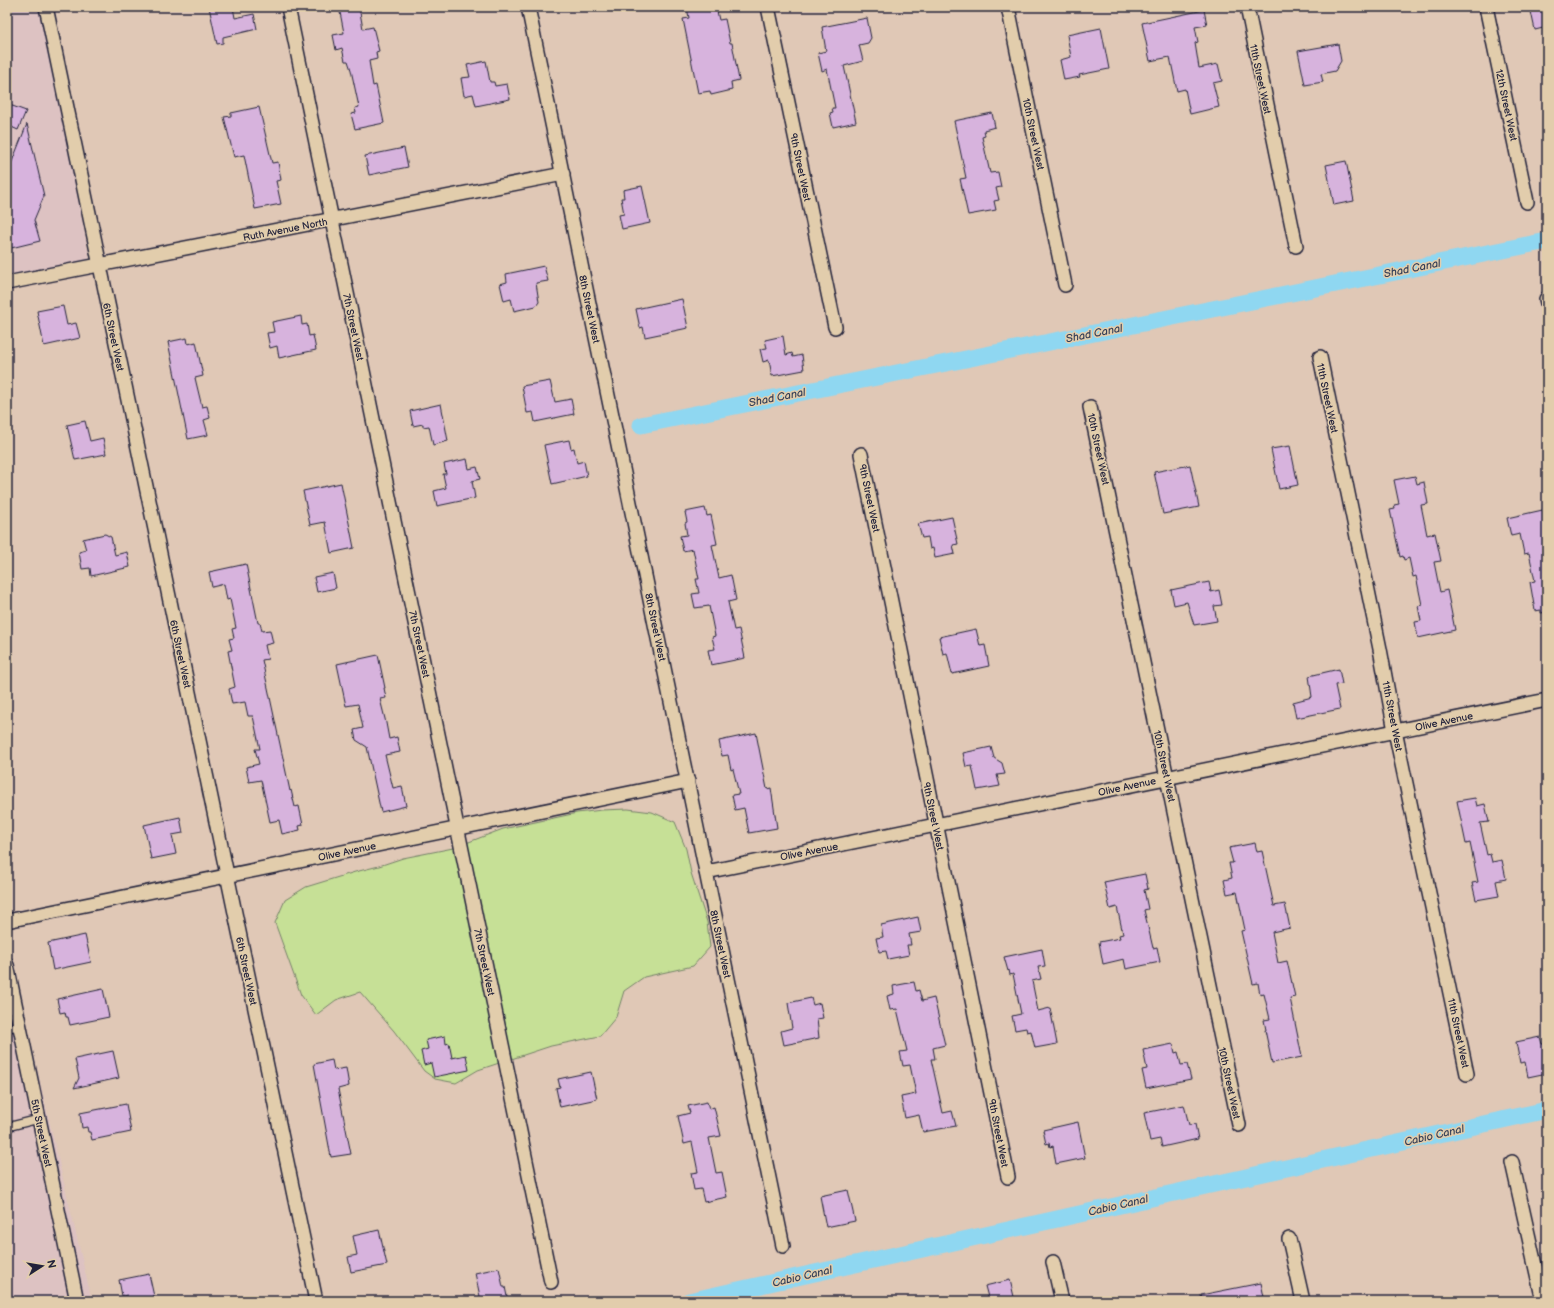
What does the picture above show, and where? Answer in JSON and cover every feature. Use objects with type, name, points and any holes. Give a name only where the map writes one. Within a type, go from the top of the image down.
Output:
[{"type":"street","name":"6th Street West","points":[[46,7],[316,1301]]},
{"type":"street","name":"7th Street West","points":[[288,7],[551,1282]]},
{"type":"street","name":"8th Street West","points":[[528,7],[784,1246]]},
{"type":"street","name":"9th Street West","points":[[768,7],[835,327]]},
{"type":"street","name":"10th Street West","points":[[1008,7],[1065,285]]},
{"type":"street","name":"11th Street West","points":[[1247,7],[1296,246]]},
{"type":"street","name":"12th Street West","points":[[1486,7],[1526,202]]},
{"type":"street","name":"Ruth Avenue North","points":[[7,283],[563,174]]},
{"type":"street","name":"11th Street West","points":[[1320,357],[1380,649],[1395,731],[1467,1074]]},
{"type":"street","name":"10th Street West","points":[[1090,407],[1239,1125]]},
{"type":"street","name":"9th Street West","points":[[861,454],[1008,1177]]},
{"type":"street","name":"Olive Avenue","points":[[706,872],[1547,700]]},
{"type":"street","name":"Olive Avenue","points":[[7,921],[688,781]]},
{"type":"street","name":"5th Street West","points":[[7,965],[13,1027],[39,1119],[77,1301]]},
{"type":"street","points":[[1512,1162],[1543,1301]]},
{"type":"street","points":[[1288,1239],[1303,1301]]},
{"type":"street","points":[[1053,1262],[1062,1301]]},
{"type":"lane","points":[[7,1127],[39,1119]]},
{"type":"shaded area","points":[[7,7],[40,7],[92,271],[7,291]]},
{"type":"shaded area","points":[[7,943],[92,1301],[7,1301]]},
{"type":"green space","points":[[628,809],[652,812],[675,822],[686,849],[691,873],[707,922],[710,947],[693,966],[644,977],[624,991],[616,1017],[600,1036],[551,1046],[478,1070],[456,1083],[435,1079],[424,1071],[394,1031],[360,992],[336,1000],[316,1015],[301,995],[275,923],[285,900],[306,887],[403,858],[453,848],[503,829],[577,813]]},
{"type":"building","points":[[209,7],[233,7],[235,18],[254,14],[257,29],[223,37],[223,43],[217,44]]},
{"type":"building","points":[[339,7],[359,7],[363,29],[373,27],[379,51],[376,52],[377,59],[369,61],[373,86],[376,85],[384,123],[355,129],[351,114],[356,113],[355,108],[359,107],[351,70],[348,61],[345,61],[342,48],[336,50],[333,35],[344,33]]},
{"type":"building","points":[[687,7],[716,7],[719,20],[725,19],[730,43],[732,43],[739,80],[731,82],[732,90],[711,95],[710,91],[698,93],[683,19],[689,18]]},
{"type":"building","points":[[1530,7],[1547,7],[1547,27],[1535,30]]},
{"type":"building","points":[[1204,10],[1207,25],[1195,27],[1198,42],[1195,43],[1199,68],[1218,64],[1222,81],[1213,83],[1219,107],[1190,114],[1185,89],[1177,91],[1170,57],[1150,61],[1142,23]]},
{"type":"building","points":[[867,18],[871,38],[868,43],[859,45],[863,61],[844,66],[856,122],[833,127],[830,113],[833,112],[832,108],[835,108],[827,69],[822,71],[818,53],[826,51],[822,27]]},
{"type":"building","points":[[1101,28],[1109,69],[1079,75],[1080,77],[1064,80],[1060,60],[1071,57],[1067,35]]},
{"type":"building","points":[[1338,44],[1341,61],[1335,71],[1321,74],[1323,82],[1305,85],[1298,51]]},
{"type":"building","points":[[486,61],[490,82],[494,82],[495,86],[507,84],[510,99],[476,106],[473,94],[464,96],[461,78],[470,77],[467,65]]},
{"type":"building","points":[[7,104],[26,111],[18,130],[7,125]]},
{"type":"building","points":[[259,107],[272,163],[278,162],[281,180],[276,181],[281,204],[255,209],[244,155],[234,157],[224,117],[231,116],[231,113]]},
{"type":"building","points":[[992,113],[995,127],[984,130],[985,136],[982,137],[990,173],[998,172],[1001,187],[996,188],[999,200],[994,201],[996,210],[968,215],[960,179],[966,178],[954,121]]},
{"type":"building","points":[[27,124],[44,196],[34,220],[40,241],[7,249],[7,174]]},
{"type":"building","points":[[404,148],[408,167],[369,175],[365,156]]},
{"type":"building","points":[[1346,161],[1354,201],[1334,205],[1326,165]]},
{"type":"building","points":[[642,186],[650,223],[622,229],[619,215],[624,214],[621,198],[624,198],[623,190]]},
{"type":"building","points":[[544,266],[548,281],[536,283],[539,302],[536,306],[514,311],[511,299],[504,301],[500,284],[507,282],[506,274]]},
{"type":"building","points":[[682,299],[688,328],[645,337],[643,327],[640,328],[636,309]]},
{"type":"building","points":[[63,306],[67,325],[76,323],[80,338],[44,346],[37,311]]},
{"type":"building","points":[[301,316],[302,325],[307,324],[309,336],[313,335],[316,350],[279,358],[277,346],[270,348],[267,333],[274,332],[272,322]]},
{"type":"building","points":[[783,336],[786,355],[792,353],[793,357],[802,355],[804,370],[772,376],[769,360],[763,362],[760,349],[767,348],[765,340]]},
{"type":"building","points":[[187,338],[188,344],[196,342],[203,376],[195,378],[202,407],[207,406],[210,418],[204,420],[208,435],[188,439],[168,342]]},
{"type":"building","points":[[550,381],[555,402],[571,399],[574,414],[535,422],[533,412],[527,413],[522,386]]},
{"type":"building","points":[[441,404],[448,441],[433,445],[429,426],[423,427],[423,424],[413,426],[410,411]]},
{"type":"building","points":[[85,421],[90,441],[103,438],[106,454],[75,460],[67,425]]},
{"type":"building","points":[[569,440],[571,449],[574,448],[577,463],[584,461],[587,476],[552,484],[544,445]]},
{"type":"building","points":[[1290,446],[1298,485],[1279,489],[1271,449]]},
{"type":"building","points":[[467,459],[469,469],[477,467],[480,479],[472,481],[475,498],[437,506],[434,491],[446,488],[443,474],[446,474],[444,464]]},
{"type":"building","points":[[1190,465],[1199,507],[1163,514],[1154,472]]},
{"type":"building","points":[[1415,476],[1417,484],[1424,482],[1428,504],[1421,505],[1427,535],[1435,533],[1441,561],[1434,562],[1440,592],[1447,590],[1455,630],[1418,638],[1415,622],[1421,621],[1418,606],[1422,605],[1416,576],[1413,577],[1409,558],[1404,560],[1403,556],[1400,557],[1390,510],[1395,509],[1394,505],[1399,504],[1394,480]]},
{"type":"building","points":[[341,483],[354,548],[331,553],[325,522],[310,525],[303,491]]},
{"type":"building","points":[[705,508],[707,516],[711,515],[717,544],[712,545],[719,578],[731,575],[736,600],[728,602],[734,630],[739,629],[745,658],[711,665],[708,650],[715,649],[712,637],[715,636],[709,606],[695,608],[692,594],[699,593],[696,579],[699,579],[693,549],[683,551],[680,536],[687,535],[685,512]]},
{"type":"building","points":[[1547,509],[1547,612],[1541,613],[1541,610],[1535,611],[1530,582],[1535,581],[1529,553],[1524,554],[1520,534],[1511,536],[1507,518]]},
{"type":"building","points":[[952,517],[958,544],[953,545],[955,554],[935,558],[933,548],[930,549],[928,537],[922,538],[918,524]]},
{"type":"building","points":[[105,534],[111,537],[115,555],[127,552],[130,567],[91,576],[90,568],[82,569],[79,552],[86,550],[83,539]]},
{"type":"building","points":[[246,564],[258,623],[260,623],[262,631],[270,630],[273,643],[265,645],[268,659],[262,660],[290,791],[291,790],[295,807],[299,806],[303,825],[299,826],[300,830],[282,834],[279,820],[270,822],[261,780],[249,782],[246,767],[259,764],[255,749],[260,749],[253,716],[248,716],[245,702],[232,704],[229,689],[235,687],[228,651],[232,650],[229,639],[234,638],[232,629],[236,628],[230,599],[227,600],[224,584],[212,587],[209,572]]},
{"type":"building","points":[[333,573],[336,588],[317,592],[314,577]]},
{"type":"building","points":[[1209,582],[1211,592],[1219,590],[1222,605],[1214,606],[1217,621],[1194,625],[1187,602],[1174,605],[1171,590]]},
{"type":"building","points":[[976,629],[980,646],[985,645],[989,666],[952,674],[947,653],[943,654],[939,637]]},
{"type":"building","points":[[378,655],[386,698],[380,699],[389,739],[397,737],[400,752],[385,755],[393,788],[402,786],[406,806],[381,812],[367,747],[356,740],[354,730],[363,728],[358,704],[346,706],[337,664]]},
{"type":"building","points":[[1339,669],[1342,684],[1335,685],[1340,709],[1296,718],[1293,702],[1312,697],[1309,676]]},
{"type":"building","points":[[756,733],[767,789],[771,788],[777,828],[749,833],[744,808],[735,810],[732,795],[739,794],[728,755],[722,756],[719,741]]},
{"type":"building","points":[[991,747],[994,758],[1002,763],[1005,774],[997,775],[1000,786],[977,790],[972,766],[966,767],[963,753]]},
{"type":"building","points":[[1475,798],[1477,806],[1485,804],[1489,822],[1480,823],[1487,855],[1490,854],[1492,862],[1502,860],[1506,879],[1496,881],[1499,896],[1476,900],[1472,883],[1478,882],[1470,843],[1466,844],[1457,801]]},
{"type":"building","points":[[180,817],[183,833],[172,835],[176,854],[151,859],[144,825]]},
{"type":"building","points":[[1255,843],[1257,852],[1262,851],[1274,906],[1285,904],[1290,928],[1272,932],[1278,963],[1287,961],[1295,997],[1290,998],[1302,1057],[1272,1063],[1265,1030],[1264,1020],[1270,1019],[1264,994],[1260,995],[1258,983],[1253,984],[1241,931],[1245,930],[1237,892],[1227,894],[1224,880],[1232,878],[1229,863],[1233,863],[1229,848]]},
{"type":"building","points":[[1145,874],[1148,889],[1144,890],[1148,909],[1144,910],[1153,948],[1157,947],[1160,962],[1126,969],[1124,959],[1103,964],[1099,942],[1120,938],[1119,935],[1123,934],[1117,907],[1110,909],[1104,882]]},
{"type":"building","points":[[918,917],[921,932],[909,934],[911,945],[907,945],[909,955],[888,959],[886,951],[879,952],[876,938],[883,937],[881,925]]},
{"type":"building","points":[[85,935],[91,962],[53,970],[48,943]]},
{"type":"building","points":[[1042,949],[1045,966],[1038,967],[1041,979],[1032,981],[1038,1011],[1050,1008],[1057,1044],[1035,1048],[1031,1031],[1027,1032],[1026,1028],[1015,1030],[1012,1016],[1021,1014],[1013,974],[1010,975],[1004,957]]},
{"type":"building","points":[[914,982],[916,991],[919,990],[922,1001],[934,998],[945,1045],[933,1048],[935,1059],[931,1059],[943,1113],[952,1111],[956,1126],[923,1132],[919,1115],[905,1118],[901,1097],[916,1094],[910,1065],[903,1066],[900,1052],[907,1051],[897,1009],[890,1010],[887,996],[894,994],[893,986]]},
{"type":"building","points":[[103,989],[109,1017],[70,1025],[65,1012],[60,1013],[57,999]]},
{"type":"building","points":[[811,998],[813,1005],[820,1003],[823,1018],[817,1019],[819,1038],[784,1045],[781,1031],[792,1028],[788,1003]]},
{"type":"building","points":[[445,1036],[446,1044],[449,1043],[452,1058],[466,1055],[469,1070],[434,1077],[431,1063],[424,1065],[421,1051],[428,1049],[426,1040]]},
{"type":"building","points":[[1540,1037],[1542,1044],[1547,1044],[1547,1073],[1528,1077],[1525,1062],[1520,1063],[1516,1042]]},
{"type":"building","points":[[1173,1044],[1175,1053],[1178,1052],[1181,1065],[1187,1064],[1191,1079],[1146,1088],[1142,1070],[1147,1069],[1143,1050]]},
{"type":"building","points":[[113,1051],[119,1078],[74,1088],[79,1078],[75,1059]]},
{"type":"building","points":[[332,1060],[334,1070],[346,1068],[349,1086],[338,1089],[351,1154],[331,1157],[314,1064]]},
{"type":"building","points":[[591,1072],[597,1099],[560,1107],[556,1088],[560,1087],[558,1079]]},
{"type":"building","points":[[707,1102],[709,1109],[714,1107],[721,1136],[709,1138],[716,1173],[722,1172],[727,1197],[704,1202],[701,1189],[694,1190],[691,1173],[698,1172],[692,1142],[684,1144],[678,1116],[690,1113],[688,1106]]},
{"type":"building","points":[[126,1104],[131,1132],[92,1140],[87,1127],[82,1128],[80,1113]]},
{"type":"building","points":[[1184,1105],[1189,1125],[1195,1124],[1198,1139],[1162,1147],[1160,1139],[1150,1141],[1144,1113]]},
{"type":"building","points":[[1078,1122],[1085,1158],[1056,1164],[1053,1146],[1050,1147],[1049,1143],[1046,1144],[1043,1130]]},
{"type":"building","points":[[848,1190],[855,1221],[826,1227],[820,1196]]},
{"type":"building","points":[[379,1230],[387,1265],[351,1272],[348,1257],[357,1255],[353,1236]]},
{"type":"building","points":[[499,1268],[508,1301],[481,1301],[475,1273]]},
{"type":"building","points":[[149,1274],[155,1301],[128,1301],[127,1295],[122,1296],[119,1280]]},
{"type":"building","points":[[1010,1280],[1015,1301],[989,1301],[985,1286]]},
{"type":"building","points":[[1261,1283],[1264,1297],[1255,1299],[1256,1301],[1202,1301],[1201,1295]]},
{"type":"waterway","name":"Shad Canal","points":[[641,425],[1547,241]]},
{"type":"waterway","name":"Cabio Canal","points":[[689,1301],[1547,1110]]}]
